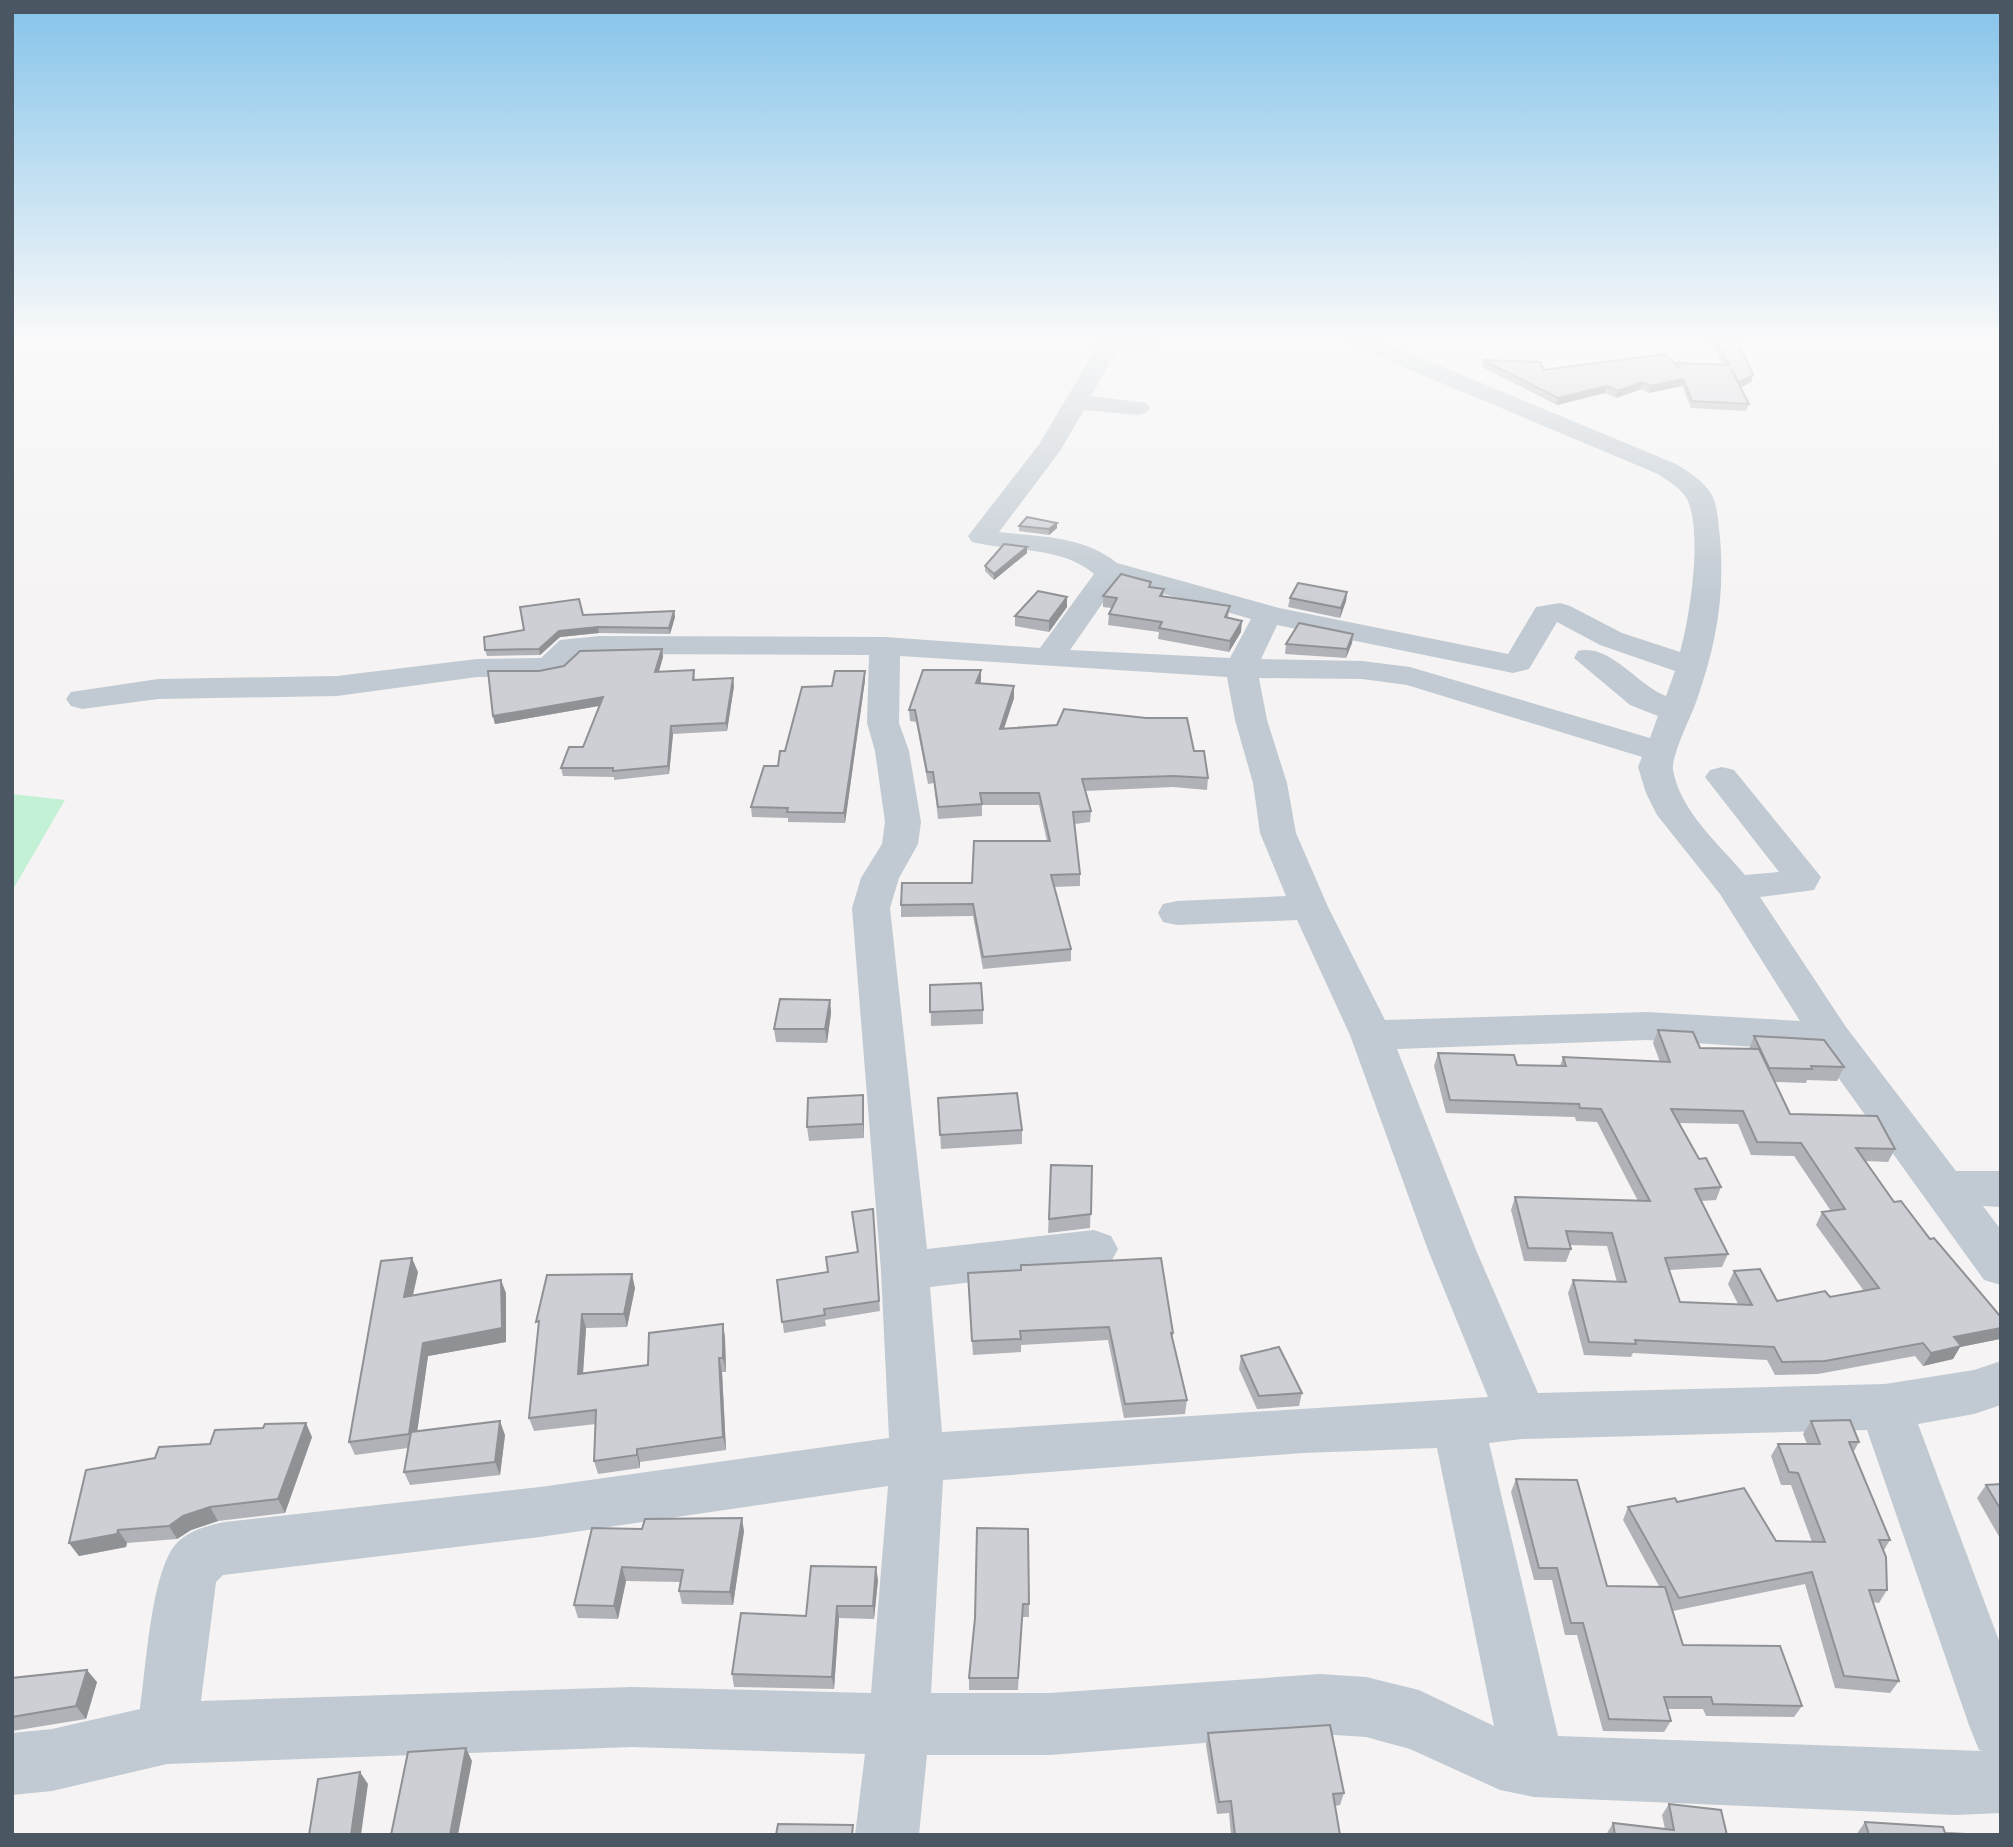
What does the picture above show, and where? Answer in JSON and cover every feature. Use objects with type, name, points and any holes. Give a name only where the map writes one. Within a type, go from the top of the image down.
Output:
[{"type":"street","points":[[1061,426],[1051,446],[982,534],[1011,543],[1074,550],[1099,561],[1110,572],[1120,572],[1275,616],[1513,664],[1518,662],[1547,613],[1552,611],[1611,639],[1691,666]]},
{"type":"street","points":[[1565,426],[1667,469],[1685,481],[1699,496],[1704,512],[1709,580],[1701,633],[1658,751],[1655,767],[1663,793],[1675,815],[1735,887],[1831,1037],[2001,1266]]},
{"type":"street","points":[[1048,658],[1110,572]]},
{"type":"street","points":[[1275,616],[1267,618],[1258,630],[1241,668],[1248,708],[1270,783],[1278,833],[1309,907],[1331,947],[1371,1035],[1452,1250],[1522,1416]]},
{"type":"street","points":[[82,699],[158,689],[337,686],[394,681],[477,668],[541,667],[554,664],[568,649],[579,646],[885,646],[1241,668],[1362,670],[1410,676],[1658,751]]},
{"type":"street","points":[[885,646],[883,723],[892,751],[903,822],[900,844],[880,878],[870,908],[905,1271],[917,1458],[899,1724],[887,1835]]},
{"type":"street","points":[[1589,658],[1641,698],[1674,711]]},
{"type":"street","points":[[1722,777],[1802,877],[1801,882],[1735,887]]},
{"type":"street","points":[[1177,913],[1309,907]]},
{"type":"street","points":[[1371,1035],[1647,1026],[1831,1037]]},
{"type":"street","points":[[1944,1188],[2001,1189]]},
{"type":"street","points":[[905,1271],[1094,1249]]},
{"type":"street","points":[[167,1733],[188,1576],[195,1562],[208,1552],[540,1512],[917,1458],[1303,1430],[1458,1424],[1522,1416],[1885,1407],[1973,1392],[2001,1383]]},
{"type":"street","points":[[1885,1407],[1955,1607],[2001,1728]]},
{"type":"street","points":[[1458,1424],[1534,1766]]},
{"type":"street","points":[[12,1764],[52,1760],[167,1733],[632,1717],[899,1724],[1050,1724],[1320,1704],[1366,1707],[1419,1721],[1480,1751],[1534,1766],[1955,1784],[2001,1782]]},
{"type":"green space","points":[[12,794],[65,800],[12,891]]},
{"type":"building","points":[[1027,517],[1057,523],[1049,529],[1019,526]]},
{"type":"building","points":[[1004,544],[1027,547],[994,574],[985,566]]},
{"type":"building","points":[[1121,574],[1151,582],[1149,587],[1164,589],[1160,596],[1230,606],[1225,617],[1242,621],[1230,641],[1159,628],[1162,622],[1109,614],[1117,598],[1103,596]]},
{"type":"building","points":[[1298,583],[1347,592],[1341,608],[1290,598]]},
{"type":"building","points":[[1038,591],[1067,597],[1049,621],[1015,616]]},
{"type":"building","points":[[579,599],[583,615],[674,611],[669,628],[598,627],[559,631],[539,649],[485,650],[484,637],[524,630],[520,607]]},
{"type":"building","points":[[1299,623],[1353,634],[1347,649],[1286,644]]},
{"type":"building","points":[[662,649],[655,672],[694,670],[693,680],[733,678],[726,723],[671,726],[668,766],[613,771],[613,768],[561,768],[569,747],[583,747],[603,697],[493,716],[488,671],[539,671],[564,666],[580,651]]},
{"type":"building","points":[[923,670],[981,670],[976,683],[1014,686],[1000,729],[1057,725],[1064,709],[1146,718],[1187,718],[1194,751],[1204,751],[1208,778],[1174,776],[1082,779],[1091,811],[1073,812],[1080,874],[1051,875],[1071,949],[983,957],[973,904],[901,905],[902,883],[972,883],[974,841],[1050,841],[1039,793],[980,793],[982,804],[938,807],[933,772],[927,772],[915,710],[909,710]]},
{"type":"building","points":[[835,671],[865,671],[844,813],[787,812],[788,808],[751,807],[764,766],[778,766],[780,751],[785,751],[802,687],[832,686]]},
{"type":"building","points":[[981,983],[983,1010],[930,1012],[930,985]]},
{"type":"building","points":[[780,999],[830,1000],[825,1029],[774,1029]]},
{"type":"building","points":[[1658,1030],[1693,1032],[1700,1048],[1759,1049],[1790,1114],[1877,1116],[1895,1149],[1856,1148],[1894,1202],[1901,1201],[1930,1239],[1934,1238],[2001,1317],[2001,1328],[1954,1337],[1961,1346],[1931,1353],[1923,1343],[1825,1361],[1782,1362],[1774,1347],[1635,1340],[1636,1344],[1589,1342],[1573,1280],[1626,1282],[1612,1233],[1566,1231],[1571,1249],[1528,1248],[1515,1197],[1650,1201],[1601,1109],[1580,1108],[1579,1104],[1450,1100],[1438,1053],[1514,1055],[1517,1065],[1566,1066],[1563,1057],[1670,1062]],"holes":[[[1671,1109],[1743,1111],[1757,1142],[1801,1143],[1845,1209],[1822,1212],[1879,1288],[1830,1297],[1825,1291],[1777,1301],[1760,1269],[1734,1271],[1752,1305],[1680,1302],[1665,1258],[1728,1254],[1695,1189],[1721,1187],[1706,1158],[1699,1159]]]},
{"type":"building","points":[[1754,1036],[1824,1040],[1844,1067],[1769,1068]]},
{"type":"building","points":[[1017,1093],[1022,1130],[940,1135],[938,1098]]},
{"type":"building","points":[[863,1095],[863,1124],[807,1127],[808,1098]]},
{"type":"building","points":[[1051,1165],[1092,1166],[1091,1214],[1049,1219]]},
{"type":"building","points":[[873,1209],[879,1301],[824,1309],[825,1315],[782,1322],[777,1280],[828,1272],[826,1257],[858,1252],[852,1212]]},
{"type":"building","points":[[412,1258],[404,1297],[501,1280],[502,1328],[423,1343],[409,1434],[349,1442],[381,1261]]},
{"type":"building","points":[[1161,1258],[1171,1333],[1187,1400],[1125,1404],[1109,1327],[1020,1331],[1021,1339],[972,1341],[968,1273],[1021,1270],[1021,1265]]},
{"type":"building","points":[[632,1274],[624,1314],[582,1314],[578,1374],[648,1365],[649,1333],[723,1324],[723,1358],[719,1358],[723,1437],[637,1449],[637,1455],[594,1461],[596,1410],[529,1418],[539,1321],[536,1322],[547,1275]]},
{"type":"building","points":[[1279,1347],[1302,1393],[1259,1396],[1241,1356]]},
{"type":"building","points":[[1850,1420],[1859,1442],[1849,1442],[1890,1540],[1879,1540],[1886,1557],[1887,1590],[1869,1590],[1899,1681],[1844,1676],[1812,1572],[1679,1598],[1628,1507],[1675,1498],[1677,1502],[1744,1488],[1776,1541],[1825,1542],[1798,1473],[1789,1472],[1778,1444],[1820,1444],[1811,1421]]},
{"type":"building","points":[[500,1421],[495,1462],[404,1472],[411,1432]]},
{"type":"building","points":[[306,1423],[278,1499],[210,1507],[183,1516],[169,1526],[118,1530],[117,1534],[69,1543],[86,1470],[155,1458],[159,1447],[210,1444],[215,1430],[263,1428],[265,1424]]},
{"type":"building","points":[[1516,1479],[1577,1480],[1607,1586],[1665,1587],[1683,1645],[1780,1646],[1802,1706],[1713,1704],[1711,1697],[1664,1697],[1671,1721],[1609,1719],[1583,1623],[1571,1623],[1557,1568],[1539,1568]]},
{"type":"building","points":[[2001,1484],[2001,1510],[1986,1485]]},
{"type":"building","points":[[742,1518],[730,1592],[679,1591],[683,1570],[622,1567],[614,1606],[574,1605],[592,1528],[642,1529],[645,1519]]},
{"type":"building","points":[[977,1528],[1028,1529],[1029,1604],[1023,1604],[1018,1678],[969,1678],[975,1618]]},
{"type":"building","points":[[811,1566],[876,1567],[873,1606],[837,1606],[832,1677],[732,1674],[741,1613],[806,1616]]},
{"type":"building","points":[[87,1670],[76,1706],[12,1717],[12,1678]]},
{"type":"building","points":[[1330,1725],[1344,1793],[1333,1794],[1340,1835],[1235,1835],[1231,1801],[1219,1802],[1208,1733]]},
{"type":"building","points":[[466,1748],[450,1835],[391,1835],[408,1752]]},
{"type":"building","points":[[360,1772],[351,1835],[309,1835],[318,1779]]},
{"type":"building","points":[[1669,1804],[1721,1810],[1727,1835],[1615,1835],[1613,1823],[1674,1830]]},
{"type":"building","points":[[1865,1822],[1943,1827],[1945,1833],[1987,1835],[1869,1835]]},
{"type":"building","points":[[778,1824],[853,1825],[852,1835],[776,1835]]}]
